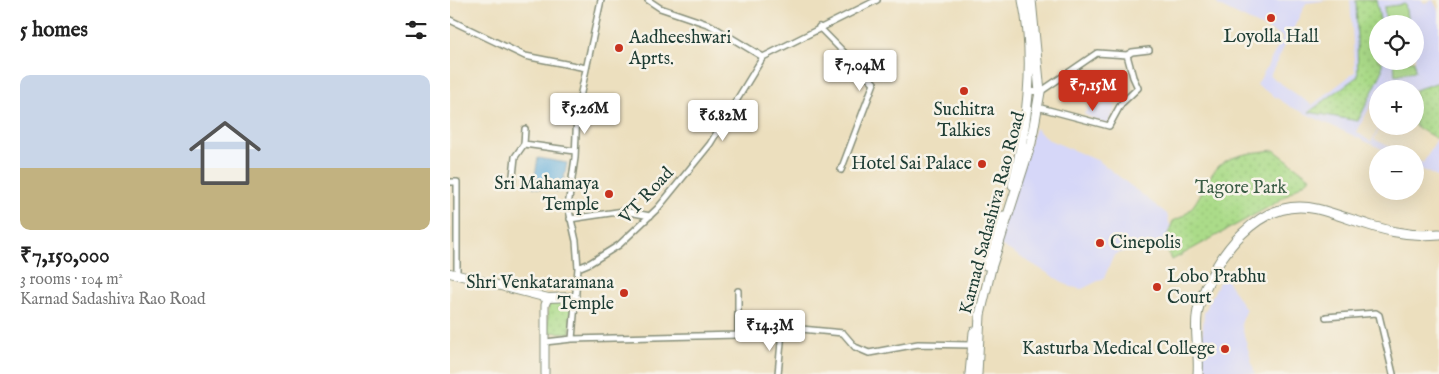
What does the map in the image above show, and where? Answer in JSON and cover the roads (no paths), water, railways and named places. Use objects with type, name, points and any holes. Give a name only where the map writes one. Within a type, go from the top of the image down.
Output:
[{"type":"main road","points":[[970,374],[972,345],[982,279],[1012,190],[1022,146],[1029,66],[1023,0]]},
{"type":"main road","name":"Karnad Sadashiva Rao Road","points":[[977,374],[980,315],[992,268],[1031,143],[1040,92],[1031,0]]},
{"type":"main road","points":[[1198,374],[1199,307],[1216,267],[1232,245],[1263,217],[1274,211],[1315,209],[1365,226],[1398,233],[1439,234]]},
{"type":"main road","points":[[454,274],[548,298],[574,296]]},
{"type":"street","points":[[572,339],[574,296],[578,268],[576,241],[568,206],[576,151],[577,111],[601,0]]},
{"type":"street","points":[[648,0],[660,8],[710,25],[763,57],[819,27],[877,0]]},
{"type":"street","points":[[450,20],[524,56],[586,68]]},
{"type":"street","points":[[819,27],[874,83],[841,170]]},
{"type":"street","points":[[1028,91],[1040,92],[1097,53],[1127,55],[1132,52],[1149,50]]},
{"type":"street","points":[[1037,107],[1109,126],[1121,104],[1138,88],[1127,55]]},
{"type":"street","name":"VT Road","points":[[578,268],[590,263],[619,245],[650,216],[710,144],[763,57]]},
{"type":"street","points":[[512,185],[515,156],[524,144],[525,130]]},
{"type":"street","points":[[524,144],[576,151]]},
{"type":"street","points":[[450,182],[456,182],[458,196],[454,274]]},
{"type":"street","points":[[570,219],[624,211],[650,216]]},
{"type":"street","points":[[738,291],[738,335]]},
{"type":"street","points":[[545,374],[546,305],[548,298]]},
{"type":"street","points":[[1326,317],[1376,313],[1379,315],[1393,374]]},
{"type":"street","points":[[545,342],[572,339],[738,335],[801,329],[843,333],[855,347],[869,353],[918,344],[972,345]]},
{"type":"street","points":[[778,374],[782,332]]},
{"type":"water","points":[[538,158],[567,163],[561,192],[533,187]]},
{"type":"place","name":"Loyolla Hall","points":[[1271,18]]},
{"type":"place","name":"Aadheeshwari Aprts.","points":[[619,48]]},
{"type":"place","name":"Suchitra Talkies","points":[[964,91]]},
{"type":"place","name":"Hotel Sai Palace","points":[[982,164]]},
{"type":"place","name":"Sri Mahamaya Temple","points":[[609,194]]},
{"type":"place","name":"Cinepolis","points":[[1100,243]]},
{"type":"place","name":"Lobo Prabhu Court","points":[[1157,287]]},
{"type":"place","name":"Shri Venkataramana Temple","points":[[624,293]]},
{"type":"place","name":"Kasturba Medical College","points":[[1225,349]]},
{"type":"park label","name":"Tagore Park","points":[[1241,188]]}]
